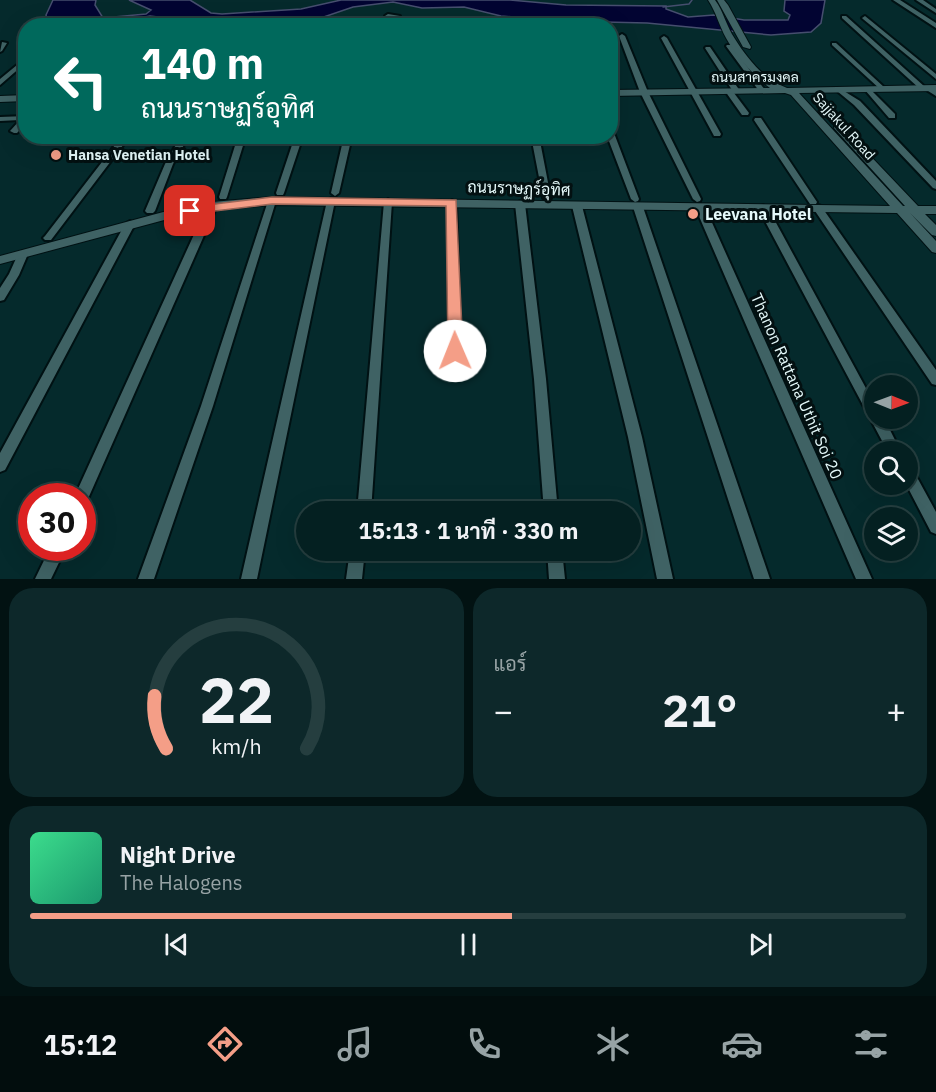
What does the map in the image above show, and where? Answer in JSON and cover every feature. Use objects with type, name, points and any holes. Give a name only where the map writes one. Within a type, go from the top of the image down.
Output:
[{"type":"street","name":"Sajjakul Road","points":[[711,0],[729,10],[733,41],[775,82],[805,90],[936,249]]},
{"type":"street","points":[[896,0],[936,26]]},
{"type":"street","points":[[919,0],[936,11]]},
{"type":"street","name":"Sajjakul Road","points":[[719,4],[733,41],[767,83],[794,93],[902,205],[936,232]]},
{"type":"street","points":[[844,17],[931,89]]},
{"type":"street","points":[[865,18],[936,77]]},
{"type":"street","name":"Thanon Rattana Uthit Soi 20","points":[[622,36],[644,92],[699,203],[864,579]]},
{"type":"street","points":[[664,38],[717,134]]},
{"type":"street","points":[[733,41],[761,90]]},
{"type":"street","points":[[0,50],[4,43]]},
{"type":"street","points":[[834,44],[883,89]]},
{"type":"street","points":[[708,48],[745,113]]},
{"type":"street","points":[[0,83],[18,67]]},
{"type":"street","points":[[857,103],[863,89],[891,116]]},
{"type":"street","name":"ถนนสาครมงคล","points":[[618,93],[931,89]]},
{"type":"street","points":[[839,90],[857,103],[936,186]]},
{"type":"street","points":[[0,99],[18,98]]},
{"type":"street","points":[[0,119],[18,118]]},
{"type":"street","points":[[758,120],[936,380]]},
{"type":"street","points":[[14,131],[18,126]]},
{"type":"street","points":[[48,237],[120,144]]},
{"type":"street","points":[[150,211],[169,164],[180,144]]},
{"type":"street","points":[[223,197],[239,144]]},
{"type":"street","points":[[146,579],[296,144]]},
{"type":"street","points":[[249,579],[346,144]]},
{"type":"street","points":[[537,144],[547,198]]},
{"type":"street","points":[[614,144],[637,203],[762,579]]},
{"type":"street","name":"ถนนราษฏร์อุทิศ","points":[[0,251],[150,211],[223,197],[479,200],[547,198],[637,203]]},
{"type":"street","name":"ถนนราษฏร์อุทิศ","points":[[0,260],[130,224],[212,206],[276,197]]},
{"type":"street","name":"ถนนราษฏร์อุทิศ","points":[[333,197],[388,202],[452,203],[479,200],[577,206],[637,203],[902,205],[936,200]]},
{"type":"street","points":[[365,501],[388,202]]},
{"type":"street","points":[[452,203],[455,351]]},
{"type":"street","name":"ถนนราษฏร์อุทิศ","points":[[699,203],[763,208],[816,205]]},
{"type":"street","points":[[520,204],[540,379],[550,501]]},
{"type":"street","name":"ถนนราษฏร์อุทิศ","points":[[902,205],[936,210]]},
{"type":"street","points":[[88,483],[212,206]]},
{"type":"street","points":[[577,206],[635,437],[665,579]]},
{"type":"street","points":[[763,208],[864,395]]},
{"type":"street","points":[[0,466],[130,224]]},
{"type":"street","points":[[0,297],[15,275],[23,254]]},
{"type":"street","points":[[918,494],[936,527]]},
{"type":"street","points":[[43,579],[52,561]]},
{"type":"street","points":[[354,579],[356,561]]},
{"type":"street","points":[[555,561],[557,579]]},
{"type":"shaded area","points":[[53,0],[96,0],[95,5],[103,18],[47,18]]},
{"type":"shaded area","points":[[129,0],[190,0],[211,13],[222,14],[301,9],[341,0],[510,0],[566,5],[666,6],[666,9],[688,17],[714,15],[744,20],[788,20],[790,15],[784,11],[785,0],[825,0],[821,23],[811,32],[771,35],[618,22],[618,18],[501,16],[464,7],[422,8],[393,2],[353,7],[321,18],[166,18],[150,16],[103,18],[146,14],[151,10]]},
{"type":"waterway","points":[[663,7],[689,4],[692,0]]},
{"type":"place","name":"Hansa Venetian Hotel","points":[[56,155]]},
{"type":"place","name":"Leevana Hotel","points":[[693,214]]},
{"type":"route","points":[[190,211],[212,206],[272,201],[452,203],[455,351]]}]
